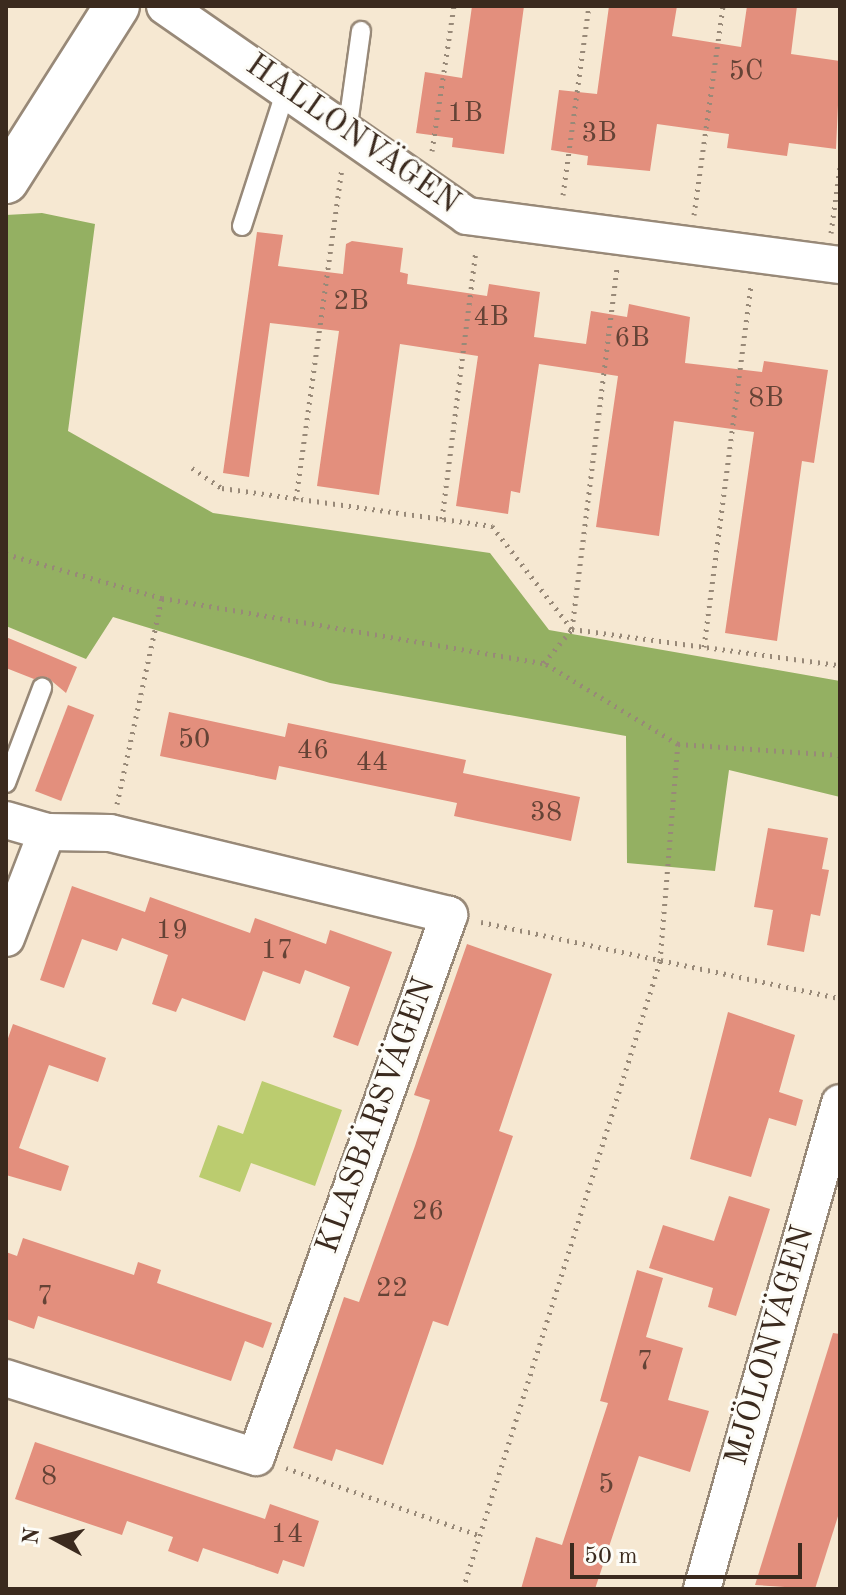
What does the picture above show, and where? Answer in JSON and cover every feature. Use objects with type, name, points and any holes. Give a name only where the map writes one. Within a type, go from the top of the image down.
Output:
[{"type":"street","points":[[6,181],[117,6]]},
{"type":"street","name":"HALLONVÄGEN","points":[[165,6],[467,216],[833,264]]},
{"type":"street","points":[[6,820],[47,832],[110,833],[449,915]]},
{"type":"street","points":[[6,938],[47,832]]},
{"type":"street","name":"KLASBÄRSVÄGEN","points":[[256,1457],[449,915]]},
{"type":"street","name":"MJÖLONVÄGEN","points":[[702,1589],[840,1103]]},
{"type":"street","points":[[6,1378],[256,1457]]},
{"type":"lane","points":[[347,132],[361,31]]},
{"type":"lane","points":[[242,226],[286,90]]},
{"type":"lane","points":[[6,783],[42,688]]},
{"type":"path","points":[[426,187],[454,6]]},
{"type":"path","points":[[558,228],[589,6]]},
{"type":"path","points":[[690,245],[723,6]]},
{"type":"path","points":[[296,499],[347,132]]},
{"type":"path","points":[[833,264],[840,166]]},
{"type":"path","points":[[442,519],[480,217]]},
{"type":"path","points":[[544,663],[572,629],[621,236]]},
{"type":"path","points":[[704,647],[756,254]]},
{"type":"path","points":[[192,468],[222,488],[492,526],[572,629],[840,665]]},
{"type":"path","points":[[6,554],[162,598],[544,663],[678,744],[840,755]]},
{"type":"path","points":[[110,833],[162,598]]},
{"type":"path","points":[[463,1589],[660,961],[678,744]]},
{"type":"path","points":[[449,915],[840,998]]},
{"type":"path","points":[[256,1457],[481,1536]]},
{"type":"green space","points":[[42,213],[95,224],[68,431],[213,513],[490,553],[549,630],[840,681],[840,797],[729,770],[715,871],[627,863],[626,736],[330,683],[113,617],[86,659],[6,626],[6,215]]},
{"type":"green space","points":[[262,1081],[342,1110],[315,1186],[251,1163],[240,1192],[199,1177],[218,1125],[243,1134]]},
{"type":"building","points":[[472,6],[524,6],[504,154],[452,147],[453,138],[416,133],[425,72],[462,78]]},
{"type":"building","points":[[609,6],[677,6],[672,36],[741,47],[747,6],[797,6],[791,54],[840,61],[836,149],[789,143],[787,156],[727,148],[729,134],[657,124],[650,171],[587,165],[588,156],[551,150],[559,90],[597,94]]},
{"type":"building","points":[[257,232],[283,235],[278,266],[343,274],[346,244],[352,241],[403,248],[400,272],[408,274],[407,284],[487,296],[489,284],[540,292],[534,337],[586,344],[591,311],[627,317],[629,304],[690,317],[685,363],[762,372],[764,361],[828,370],[814,463],[802,461],[777,641],[725,633],[754,432],[674,421],[659,536],[596,527],[618,376],[539,364],[520,493],[511,491],[508,514],[456,506],[478,356],[400,344],[379,495],[317,486],[339,331],[270,323],[249,477],[223,473]]},
{"type":"building","points":[[6,637],[77,667],[66,693],[47,677],[34,679],[6,668]]},
{"type":"building","points":[[68,705],[94,715],[61,801],[35,791]]},
{"type":"building","points":[[169,712],[285,737],[288,723],[466,760],[463,773],[580,797],[571,841],[454,816],[457,803],[279,766],[276,780],[160,756]]},
{"type":"building","points":[[768,828],[828,838],[822,869],[829,870],[820,916],[811,914],[804,952],[767,945],[773,910],[754,907]]},
{"type":"building","points":[[72,886],[145,912],[150,897],[250,933],[255,918],[326,944],[330,930],[392,952],[358,1046],[333,1037],[350,987],[305,970],[300,984],[263,971],[245,1021],[182,998],[176,1012],[152,1004],[168,955],[122,938],[117,951],[82,939],[64,988],[40,980]]},
{"type":"building","points":[[467,944],[552,974],[499,1131],[513,1136],[448,1326],[433,1321],[383,1465],[336,1449],[332,1461],[293,1448],[344,1297],[359,1302],[415,1146],[430,1100],[414,1095]]},
{"type":"building","points":[[728,1012],[795,1035],[779,1092],[803,1100],[796,1126],[769,1118],[751,1177],[690,1159]]},
{"type":"building","points":[[13,1024],[106,1058],[98,1082],[49,1065],[19,1148],[69,1166],[61,1191],[6,1175],[6,1044]]},
{"type":"building","points":[[729,1196],[770,1209],[736,1316],[708,1307],[713,1288],[649,1268],[663,1225],[714,1241]]},
{"type":"building","points":[[23,1238],[134,1275],[138,1262],[161,1270],[157,1283],[272,1323],[263,1348],[245,1341],[231,1381],[38,1316],[34,1329],[6,1319],[6,1252],[17,1256]]},
{"type":"building","points":[[637,1270],[663,1278],[646,1337],[683,1348],[668,1400],[709,1411],[690,1472],[639,1456],[595,1589],[521,1589],[536,1537],[562,1545],[608,1403],[600,1401]]},
{"type":"building","points":[[833,1333],[840,1334],[840,1510],[815,1589],[755,1585]]},
{"type":"building","points":[[35,1442],[265,1519],[270,1504],[319,1521],[304,1567],[283,1560],[278,1574],[203,1548],[198,1562],[168,1551],[173,1537],[127,1521],[122,1535],[15,1499]]}]
